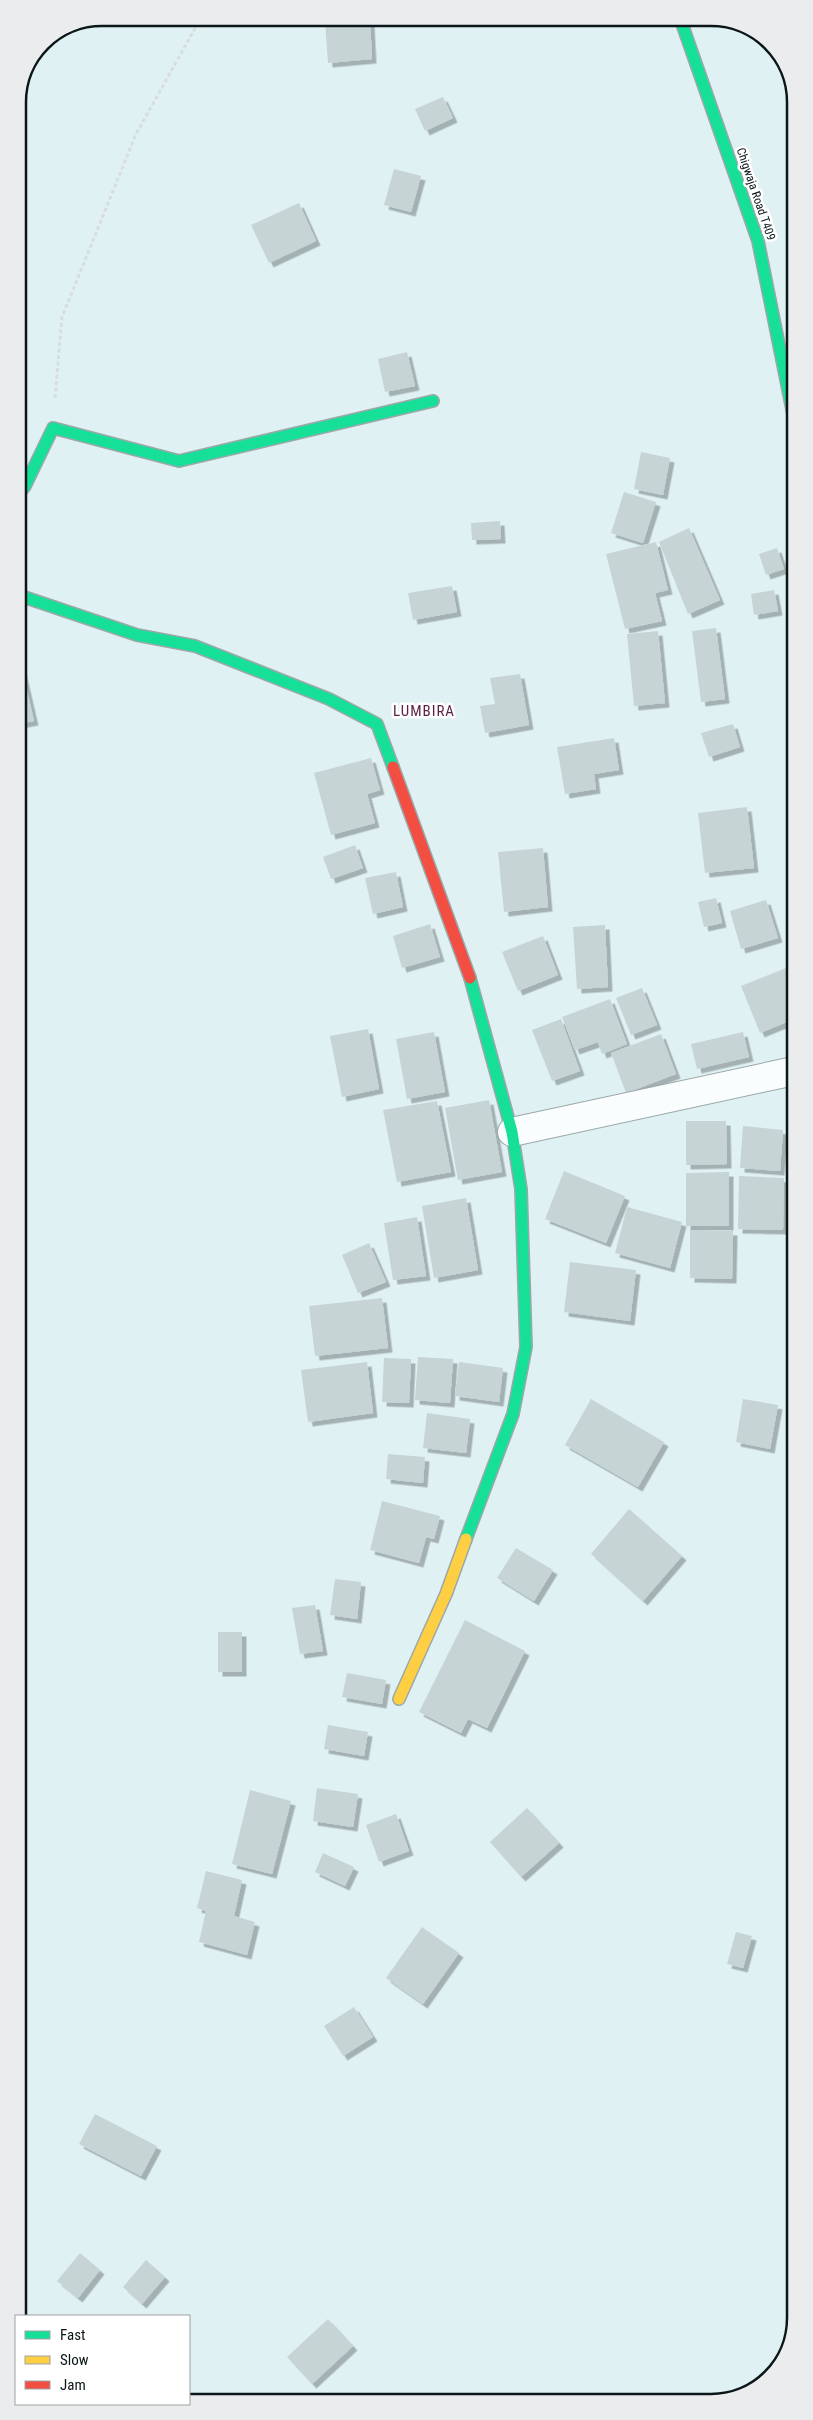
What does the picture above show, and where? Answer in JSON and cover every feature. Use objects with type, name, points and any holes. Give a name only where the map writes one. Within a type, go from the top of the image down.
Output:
[{"type":"street","name":"Chigwaja Road T409","points":[[683,26],[758,241],[787,384]]},
{"type":"street","points":[[26,480],[53,428],[179,461],[433,401]]},
{"type":"street","points":[[26,598],[137,634],[195,646],[329,699],[377,724],[470,976],[512,1132],[521,1189],[526,1347],[513,1414],[446,1594],[399,1699]]},
{"type":"street","points":[[512,1132],[787,1073]]},
{"type":"path","points":[[53,428],[62,317],[136,134],[196,26]]},
{"type":"building","points":[[325,26],[370,26],[372,59],[328,63]]},
{"type":"building","points":[[443,97],[453,118],[425,131],[415,109]]},
{"type":"building","points":[[394,169],[421,176],[411,212],[384,205]]},
{"type":"building","points":[[299,203],[316,241],[269,263],[251,225]]},
{"type":"building","points":[[407,352],[415,386],[385,392],[378,359]]},
{"type":"building","points":[[641,452],[670,458],[663,495],[634,489]]},
{"type":"building","points":[[624,492],[656,502],[643,543],[611,533]]},
{"type":"building","points":[[500,521],[501,539],[472,540],[471,523]]},
{"type":"building","points":[[689,528],[720,600],[688,614],[659,542]]},
{"type":"building","points":[[656,542],[668,590],[655,593],[662,621],[625,629],[606,554]]},
{"type":"building","points":[[777,548],[784,569],[766,575],[759,554]]},
{"type":"building","points":[[452,586],[457,612],[413,620],[408,593]]},
{"type":"building","points":[[774,590],[778,611],[754,615],[751,594]]},
{"type":"building","points":[[716,628],[725,699],[701,702],[692,631]]},
{"type":"building","points":[[658,631],[665,703],[634,706],[627,634]]},
{"type":"building","points":[[520,674],[529,725],[485,733],[480,706],[495,704],[490,678]]},
{"type":"building","points":[[26,686],[34,721],[26,722]]},
{"type":"building","points":[[733,724],[740,747],[709,757],[701,733]]},
{"type":"building","points":[[614,738],[619,770],[594,774],[596,789],[565,794],[557,747]]},
{"type":"building","points":[[371,758],[380,790],[367,794],[375,823],[331,835],[314,773]]},
{"type":"building","points":[[747,807],[754,868],[705,873],[698,813]]},
{"type":"building","points":[[355,845],[363,868],[331,879],[323,857]]},
{"type":"building","points":[[543,848],[548,907],[504,912],[498,852]]},
{"type":"building","points":[[396,872],[403,907],[373,914],[365,878]]},
{"type":"building","points":[[716,898],[722,923],[704,927],[698,902]]},
{"type":"building","points":[[766,900],[778,938],[741,949],[730,911]]},
{"type":"building","points":[[430,924],[440,957],[402,968],[393,936]]},
{"type":"building","points":[[605,925],[608,987],[577,989],[573,927]]},
{"type":"building","points":[[543,936],[558,975],[518,991],[502,952]]},
{"type":"building","points":[[786,968],[787,1022],[760,1033],[741,986]]},
{"type":"building","points":[[642,988],[657,1025],[631,1035],[616,998]]},
{"type":"building","points":[[610,999],[627,1044],[602,1054],[598,1042],[575,1050],[562,1017]]},
{"type":"building","points":[[561,1019],[580,1071],[552,1081],[532,1030]]},
{"type":"building","points":[[368,1029],[379,1089],[342,1097],[330,1036]]},
{"type":"building","points":[[434,1032],[445,1092],[407,1099],[396,1039]]},
{"type":"building","points":[[743,1032],[749,1057],[697,1069],[691,1044]]},
{"type":"building","points":[[661,1034],[676,1074],[626,1093],[611,1053]]},
{"type":"building","points":[[489,1100],[502,1172],[458,1180],[445,1108]]},
{"type":"building","points":[[437,1101],[451,1172],[397,1182],[383,1110]]},
{"type":"building","points":[[686,1121],[726,1121],[727,1164],[686,1165]]},
{"type":"building","points":[[743,1126],[783,1130],[780,1171],[740,1168]]},
{"type":"building","points":[[564,1171],[625,1196],[606,1243],[545,1219]]},
{"type":"building","points":[[729,1172],[729,1226],[686,1226],[686,1173]]},
{"type":"building","points":[[739,1176],[784,1178],[783,1230],[738,1229]]},
{"type":"building","points":[[466,1198],[478,1270],[434,1278],[422,1206]]},
{"type":"building","points":[[627,1207],[682,1222],[670,1268],[615,1253]]},
{"type":"building","points":[[417,1217],[426,1276],[393,1280],[384,1223]]},
{"type":"building","points":[[690,1230],[733,1231],[732,1279],[690,1278]]},
{"type":"building","points":[[369,1243],[386,1282],[358,1293],[342,1255]]},
{"type":"building","points":[[570,1262],[636,1270],[630,1321],[564,1312]]},
{"type":"building","points":[[382,1298],[388,1348],[315,1356],[309,1306]]},
{"type":"building","points":[[418,1357],[453,1359],[450,1403],[415,1400]]},
{"type":"building","points":[[384,1358],[411,1359],[409,1403],[382,1402]]},
{"type":"building","points":[[367,1362],[373,1413],[308,1422],[301,1370]]},
{"type":"building","points":[[459,1362],[503,1368],[499,1402],[455,1396]]},
{"type":"building","points":[[591,1399],[664,1442],[638,1487],[565,1445]]},
{"type":"building","points":[[743,1399],[778,1405],[770,1449],[736,1442]]},
{"type":"building","points":[[427,1413],[470,1419],[466,1453],[423,1448]]},
{"type":"building","points":[[388,1454],[425,1457],[423,1483],[386,1479]]},
{"type":"building","points":[[382,1501],[440,1516],[434,1539],[426,1537],[419,1563],[370,1550]]},
{"type":"building","points":[[629,1509],[682,1556],[643,1601],[591,1554]]},
{"type":"building","points":[[516,1548],[553,1570],[534,1601],[497,1578]]},
{"type":"building","points":[[335,1579],[361,1582],[357,1619],[330,1615]]},
{"type":"building","points":[[315,1605],[323,1651],[300,1654],[292,1608]]},
{"type":"building","points":[[465,1620],[525,1651],[487,1728],[468,1719],[461,1733],[419,1712]]},
{"type":"building","points":[[218,1632],[242,1632],[242,1672],[218,1672]]},
{"type":"building","points":[[347,1673],[386,1680],[382,1704],[342,1697]]},
{"type":"building","points":[[328,1725],[368,1732],[364,1756],[324,1749]]},
{"type":"building","points":[[317,1788],[358,1794],[353,1827],[313,1821]]},
{"type":"building","points":[[250,1790],[291,1801],[272,1874],[232,1864]]},
{"type":"building","points":[[527,1808],[559,1843],[521,1877],[490,1842]]},
{"type":"building","points":[[396,1814],[409,1851],[379,1862],[366,1825]]},
{"type":"building","points":[[323,1853],[354,1867],[345,1886],[315,1872]]},
{"type":"building","points":[[206,1871],[242,1880],[234,1916],[255,1922],[247,1955],[199,1942],[206,1911],[197,1908]]},
{"type":"building","points":[[422,1927],[459,1953],[423,2004],[386,1978]]},
{"type":"building","points":[[736,1932],[752,1936],[743,1968],[727,1964]]},
{"type":"building","points":[[354,2007],[373,2037],[343,2056],[324,2026]]},
{"type":"building","points":[[95,2114],[157,2146],[141,2176],[79,2144]]},
{"type":"building","points":[[80,2253],[100,2270],[78,2298],[57,2281]]},
{"type":"building","points":[[146,2260],[165,2277],[142,2304],[123,2287]]},
{"type":"building","points":[[328,2319],[353,2346],[312,2384],[287,2357]]},
{"type":"traffic: fast","points":[[683,26],[758,241],[787,384]]},
{"type":"traffic: fast","points":[[26,484],[53,428],[179,461],[433,401]]},
{"type":"traffic: fast","points":[[26,598],[137,635],[195,646],[329,699],[377,724],[393,767]]},
{"type":"traffic: fast","points":[[466,1539],[513,1414],[526,1347],[521,1189],[512,1132],[470,978]]},
{"type":"traffic: slow","points":[[399,1699],[446,1594],[466,1539]]},
{"type":"traffic: jam","points":[[393,767],[470,978]]},
{"type":"district","name":"LUMBIRA","points":[[424,711]]}]
